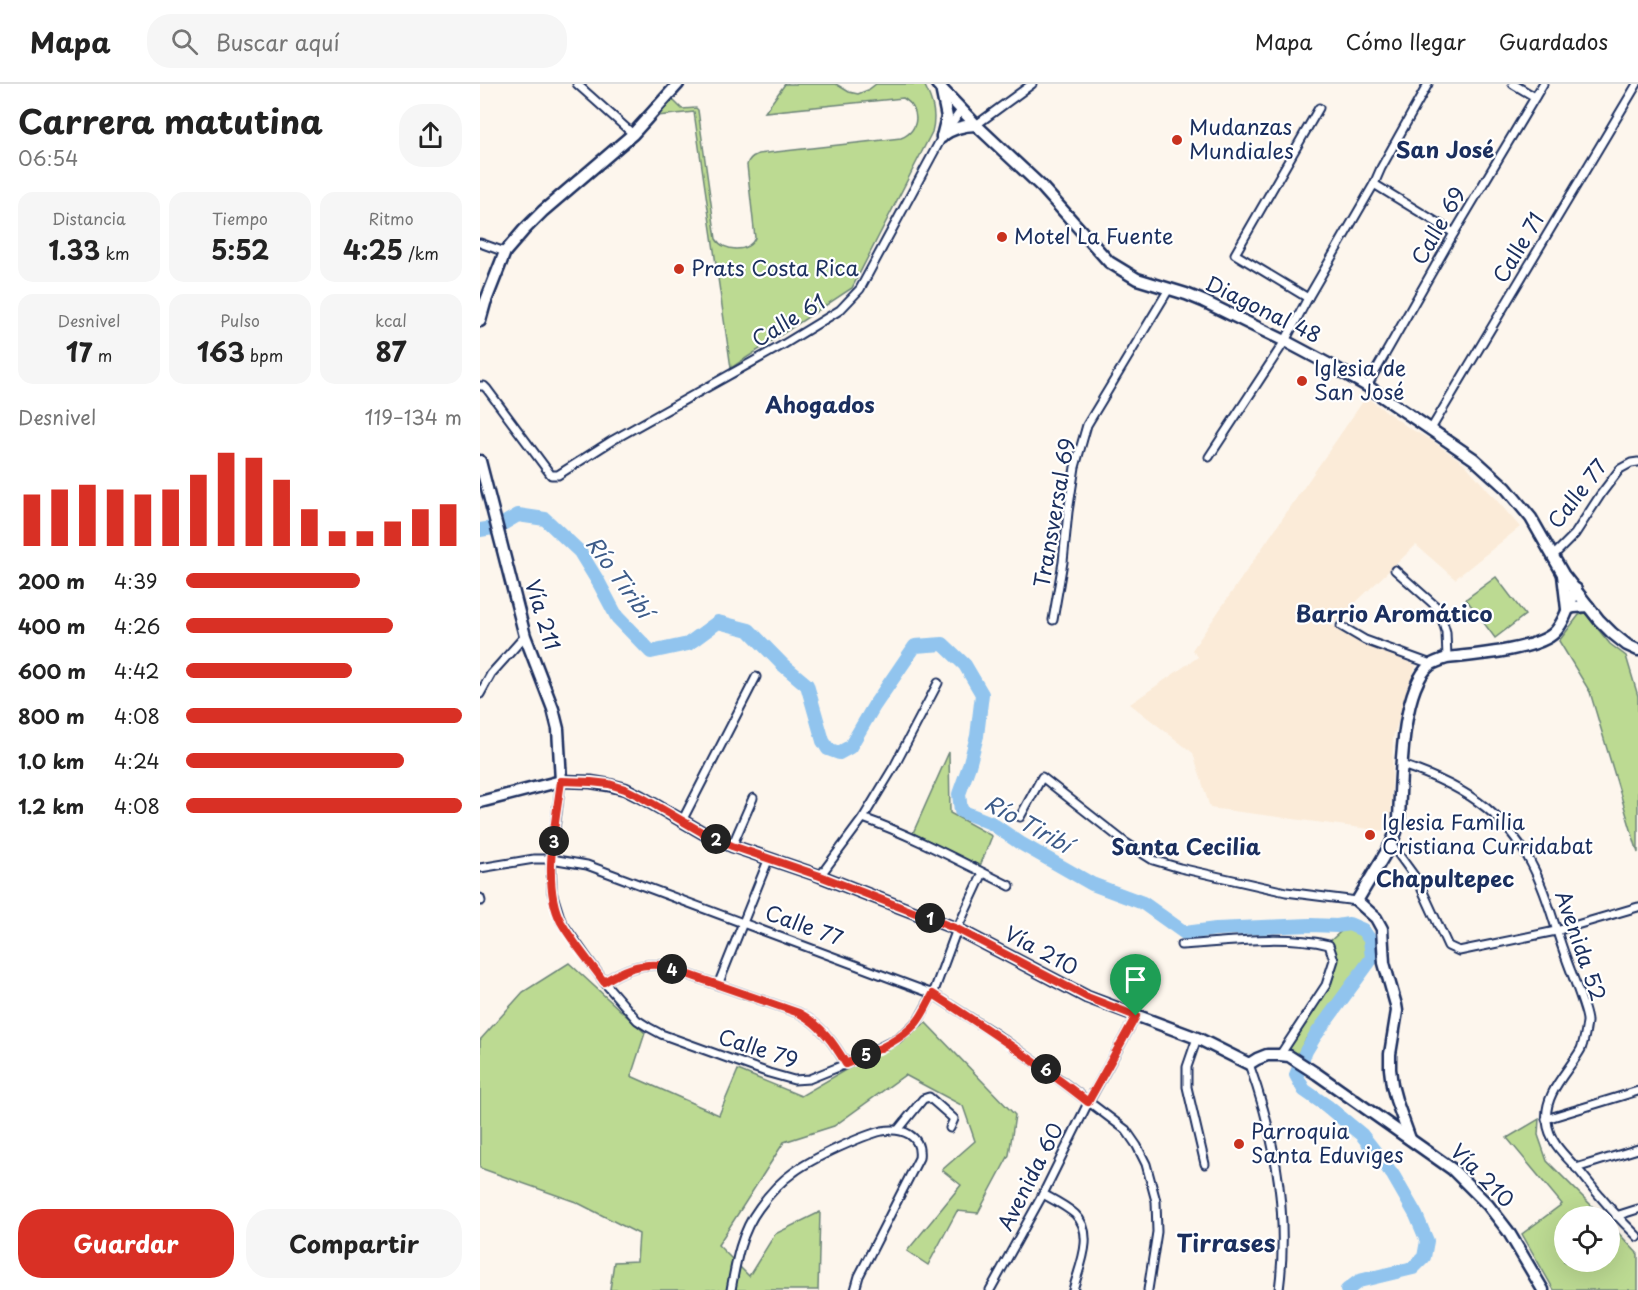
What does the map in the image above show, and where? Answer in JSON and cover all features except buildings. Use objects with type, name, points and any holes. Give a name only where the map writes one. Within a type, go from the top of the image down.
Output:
[{"type":"main road","points":[[480,321],[484,303],[506,252],[524,230],[633,134],[678,84]]},
{"type":"main road","points":[[939,86],[947,117],[942,137]]},
{"type":"main road","name":"Diagonal 48","points":[[939,86],[976,125],[1057,202],[1109,262],[1137,279],[1203,301],[1285,341],[1367,386],[1474,459],[1506,488],[1531,518],[1563,574],[1588,606],[1612,633],[1627,645],[1638,650]]},
{"type":"main road","points":[[942,137],[964,125],[976,125]]},
{"type":"main road","name":"Vía 211","points":[[480,461],[525,636],[553,709],[558,729],[561,781]]},
{"type":"main road","points":[[1563,574],[1567,609]]},
{"type":"main road","points":[[1410,1139],[1392,1085],[1390,1054],[1397,1011],[1384,963],[1382,929],[1376,918],[1357,901],[1396,832],[1399,819],[1405,728],[1413,693],[1423,673],[1431,664],[1447,658],[1512,648],[1538,643],[1546,639],[1559,627],[1575,590]]},
{"type":"main road","points":[[1567,609],[1575,606],[1588,606]]},
{"type":"main road","name":"Vía 210","points":[[480,802],[561,781],[609,784],[625,789],[682,822],[732,846],[820,876],[957,929],[1087,997],[1197,1038],[1249,1064]]},
{"type":"main road","points":[[1249,1064],[1267,1055],[1285,1055]]},
{"type":"main road","name":"Vía 210","points":[[1285,1055],[1317,1074],[1452,1169],[1488,1205],[1508,1231],[1543,1290]]},
{"type":"street","points":[[577,84],[633,134]]},
{"type":"street","points":[[976,125],[1032,84]]},
{"type":"street","points":[[1209,457],[1285,341],[1428,84]]},
{"type":"street","points":[[1513,84],[1535,97]]},
{"type":"street","name":"Calle 69","points":[[1367,386],[1454,233],[1543,84]]},
{"type":"street","name":"Calle 71","points":[[1431,429],[1636,84]]},
{"type":"street","points":[[1308,298],[1235,254],[1319,108]]},
{"type":"street","name":"Calle 61","points":[[480,386],[487,389],[551,475],[558,475],[613,440],[843,308],[860,289],[942,137],[962,109]]},
{"type":"street","points":[[1374,184],[1454,233]]},
{"type":"street","points":[[480,243],[506,252]]},
{"type":"street","name":"Transversal 69","points":[[1053,620],[1075,467],[1088,425],[1169,289]]},
{"type":"street","name":"Calle 77","points":[[1553,555],[1575,534],[1620,469],[1638,462]]},
{"type":"street","points":[[1395,570],[1439,609],[1446,632],[1447,658]]},
{"type":"street","points":[[1341,626],[1365,640],[1431,664]]},
{"type":"street","points":[[480,694],[491,674],[525,636]]},
{"type":"street","points":[[682,822],[756,676]]},
{"type":"street","points":[[820,876],[863,818],[895,765],[938,683]]},
{"type":"street","name":"Avenida 52","points":[[1402,765],[1430,774],[1474,797],[1510,830],[1527,855],[1541,884],[1587,1019],[1582,1047],[1550,1097],[1546,1119]]},
{"type":"street","points":[[1020,817],[1042,777],[1126,843],[1153,860],[1286,892],[1357,901]]},
{"type":"street","name":"Calle 79","points":[[561,781],[551,859],[552,892],[561,921],[604,982],[637,1020],[661,1034],[769,1073],[794,1080],[809,1079],[846,1064],[898,1038],[918,1021],[933,994],[957,929]]},
{"type":"street","points":[[732,846],[753,798]]},
{"type":"street","points":[[863,818],[893,828],[1010,886]]},
{"type":"street","points":[[1391,844],[1418,881],[1448,946],[1460,951],[1556,931],[1638,907]]},
{"type":"street","points":[[718,985],[769,858]]},
{"type":"street","name":"Calle 77","points":[[480,868],[516,861],[551,859],[587,864],[933,994],[997,1035],[1056,1077],[1125,1130],[1137,1146],[1146,1164],[1156,1201],[1157,1232],[1148,1290]]},
{"type":"street","points":[[957,929],[983,873]]},
{"type":"street","points":[[1181,945],[1265,940],[1315,942],[1329,945],[1334,960],[1326,985],[1285,1055]]},
{"type":"street","points":[[604,982],[629,968],[650,964],[661,965],[809,1018],[836,1046],[846,1064]]},
{"type":"street","name":"Avenida 60","points":[[990,1290],[1043,1194],[1088,1102],[1136,1016]]},
{"type":"street","points":[[1197,1038],[1187,1067],[1187,1087],[1205,1164]]},
{"type":"street","points":[[1249,1064],[1268,1125],[1280,1197],[1283,1246],[1278,1290]]},
{"type":"street","points":[[1608,1206],[1560,1152],[1549,1133],[1546,1119],[1638,1091]]},
{"type":"street","points":[[898,1130],[923,1099],[929,1097],[954,1119],[950,1128]]},
{"type":"street","points":[[731,1290],[735,1264],[744,1235],[757,1209],[780,1183],[805,1165],[860,1139],[884,1131],[898,1130],[915,1139],[920,1151],[915,1168],[859,1276],[855,1290]]},
{"type":"street","points":[[1576,1168],[1638,1149]]},
{"type":"street","points":[[1043,1194],[1076,1215],[1081,1222],[1086,1238],[1073,1290]]},
{"type":"street","points":[[1620,1215],[1638,1209]]},
{"type":"street","points":[[1620,1220],[1638,1238]]},
{"type":"shaded area","points":[[1366,397],[1464,463],[1520,527],[1455,579],[1416,545],[1332,625],[1350,638],[1416,665],[1393,738],[1391,814],[1384,831],[1210,808],[1193,753],[1130,704],[1198,657],[1200,659],[1192,650]]},
{"type":"green space","points":[[785,84],[836,84],[849,92],[858,94],[876,84],[924,84],[933,107],[932,132],[852,288],[731,368],[694,112],[657,116],[673,100],[682,109],[696,108],[698,110],[716,239],[724,246],[736,249],[747,246],[755,238],[747,165],[753,157],[758,154],[901,138],[907,135],[915,125],[913,107],[903,98],[765,112]]},
{"type":"green space","points":[[1496,577],[1525,615],[1495,638],[1466,599]]},
{"type":"green space","points":[[1585,613],[1610,644],[1626,656],[1638,696],[1638,853],[1590,692],[1559,641],[1579,615]]},
{"type":"green space","points":[[949,752],[950,813],[992,836],[980,866],[913,833]]},
{"type":"green space","points":[[1346,927],[1366,942],[1368,960],[1306,1039],[1298,1054],[1286,1048],[1328,986],[1335,959],[1329,942]]},
{"type":"green space","points":[[569,963],[645,1033],[631,1076],[719,1115],[738,1070],[801,1096],[926,1023],[1015,1115],[1009,1155],[978,1213],[957,1211],[928,1265],[907,1251],[961,1185],[942,1170],[975,1141],[963,1106],[905,1075],[834,1126],[784,1142],[718,1245],[749,1276],[775,1234],[820,1212],[818,1290],[610,1290],[614,1262],[637,1261],[639,1234],[576,1202],[480,1168],[480,1040],[523,992]]},
{"type":"green space","points":[[1539,1119],[1538,1135],[1547,1161],[1592,1206],[1559,1206],[1562,1204],[1507,1138]]},
{"type":"green space","points":[[1554,1210],[1554,1272],[1620,1272],[1620,1235],[1638,1254],[1638,1290],[1554,1290],[1522,1234]]},
{"type":"waterway","name":"Río Tiribí","points":[[501,525],[518,515],[545,519],[580,552],[617,617],[651,652],[688,644],[718,622],[749,630],[783,665],[807,685],[823,741],[828,749],[839,753],[850,747],[874,706],[915,646],[943,644],[965,665],[982,694],[977,736],[959,794],[961,811],[991,823],[1020,843],[1092,884],[1143,903],[1185,933],[1216,929],[1349,924],[1363,930],[1370,940],[1372,958],[1315,1036],[1296,1075],[1304,1090],[1362,1135],[1393,1175],[1416,1215],[1427,1241],[1424,1257],[1413,1268],[1359,1281],[1347,1290]]},
{"type":"waterway","name":"Río Tiribí","points":[[480,530],[493,528]]},
{"type":"place","name":"Mudanzas Mundiales","points":[[1177,140]]},
{"type":"place","name":"Motel La Fuente","points":[[1002,237]]},
{"type":"place","name":"Prats Costa Rica","points":[[679,269]]},
{"type":"place","name":"Iglesia de San José","points":[[1302,381]]},
{"type":"place","name":"Iglesia Familia Cristiana Curridabat","points":[[1370,835]]},
{"type":"place","name":"Parroquia Santa Eduviges","points":[[1239,1144]]},
{"type":"district","name":"San José","points":[[1445,150]]},
{"type":"district","name":"Ahogados","points":[[820,405]]},
{"type":"district","name":"Barrio Aromático","points":[[1394,614]]},
{"type":"district","name":"Santa Cecilia","points":[[1186,847]]},
{"type":"district","name":"Chapultepec","points":[[1445,879]]},
{"type":"district","name":"Tirrases","points":[[1226,1244]]},
{"type":"route","points":[[561,781],[609,784],[625,789],[682,822],[732,846],[820,876],[957,929],[1087,997],[1136,1016],[1088,1102],[997,1035],[933,994],[918,1021],[908,1031],[846,1064],[828,1036],[809,1018],[661,965],[639,965],[604,982],[561,921],[552,892],[551,859],[561,781]]}]
